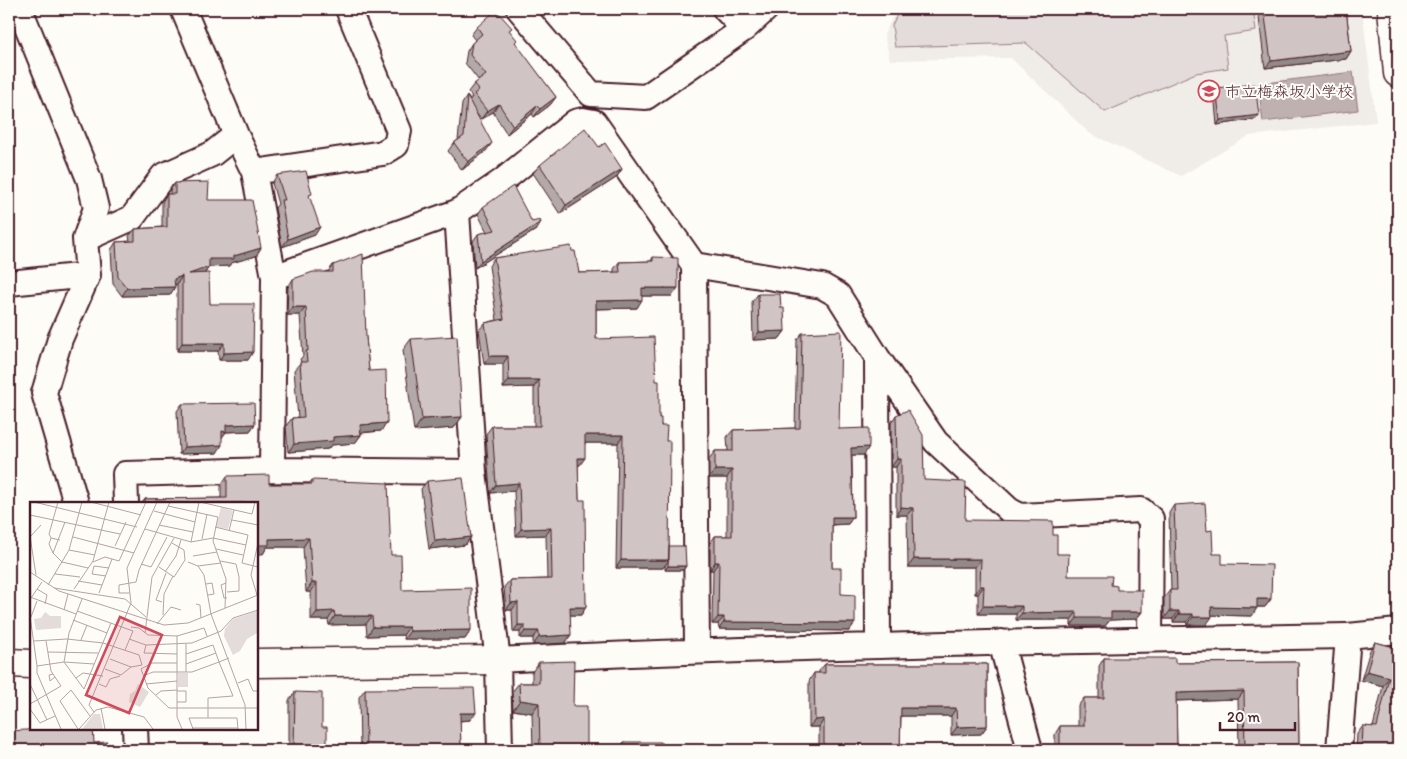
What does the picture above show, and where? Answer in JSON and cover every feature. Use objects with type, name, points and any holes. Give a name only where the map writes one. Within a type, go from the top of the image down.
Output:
[{"type":"street","points":[[20,9],[89,179],[96,208],[85,239],[88,275],[60,339],[44,393],[76,502]]},
{"type":"street","points":[[183,9],[236,135],[254,172],[274,277],[272,470]]},
{"type":"street","points":[[254,172],[383,153],[396,145],[399,131],[348,9]]},
{"type":"street","points":[[519,9],[591,94],[646,98],[744,29],[766,9]]},
{"type":"street","points":[[725,9],[744,29]]},
{"type":"street","points":[[1392,9],[1398,73]]},
{"type":"street","points":[[274,277],[456,212],[501,182],[575,122],[594,122],[694,265],[697,650]]},
{"type":"street","points":[[85,239],[132,218],[162,176],[212,154],[236,135]]},
{"type":"street","points":[[456,212],[474,472],[498,660],[500,750]]},
{"type":"street","points":[[694,265],[822,286],[838,295],[877,358],[936,442],[1009,510],[1020,516],[1142,510],[1151,519],[1150,639]]},
{"type":"street","points":[[9,283],[88,275]]},
{"type":"street","points":[[877,358],[878,646]]},
{"type":"street","points":[[126,502],[125,474],[272,470],[474,472]]},
{"type":"street","points":[[258,663],[498,660],[697,650],[1348,636],[1398,631]]},
{"type":"street","points":[[1339,750],[1348,636]]},
{"type":"street","points":[[1001,642],[1030,750]]},
{"type":"street","points":[[9,663],[30,664]]},
{"type":"street","points":[[135,729],[136,750]]},
{"type":"shaded area","name":"市立梅森坂小学校","points":[[897,9],[1362,9],[1376,122],[1249,136],[1181,176],[1089,133],[1011,58],[890,60],[884,35]]},
{"type":"shaded area","points":[[900,9],[1253,9],[1256,31],[1224,36],[1228,68],[1196,73],[1105,112],[1026,43],[895,47],[892,25]]},
{"type":"shaded area","points":[[1353,72],[1358,110],[1263,122],[1258,84]]},
{"type":"building","points":[[1264,9],[1346,9],[1351,51],[1271,61]]},
{"type":"building","points":[[496,10],[512,28],[509,30],[517,40],[515,42],[556,97],[540,109],[537,106],[513,126],[499,104],[487,111],[474,94],[479,90],[474,84],[486,75],[470,55],[472,43],[482,34],[477,27]]},
{"type":"building","points":[[1255,84],[1259,115],[1220,120],[1216,88]]},
{"type":"building","points":[[467,96],[492,143],[468,162],[454,143],[464,136]]},
{"type":"building","points":[[585,128],[599,147],[605,143],[622,169],[566,205],[540,165]]},
{"type":"building","points":[[306,171],[312,194],[309,195],[320,227],[288,239],[281,200],[285,200],[277,175]]},
{"type":"building","points":[[209,182],[208,200],[252,200],[261,248],[234,256],[234,259],[209,259],[209,267],[189,274],[209,273],[210,304],[254,304],[253,352],[224,353],[224,343],[182,343],[182,276],[174,279],[175,287],[127,288],[118,277],[116,242],[135,241],[135,229],[167,227],[167,194],[175,194],[175,183]]},
{"type":"building","points":[[513,186],[532,222],[540,220],[541,222],[481,261],[478,234],[495,230],[483,207]]},
{"type":"building","points":[[571,246],[572,251],[575,251],[579,273],[620,272],[619,262],[653,261],[653,257],[678,258],[678,288],[642,288],[642,300],[596,301],[596,339],[654,337],[656,381],[659,381],[659,418],[661,418],[661,426],[667,426],[666,441],[670,441],[669,560],[621,560],[623,435],[585,435],[585,458],[578,458],[579,500],[585,500],[586,607],[570,607],[571,635],[539,637],[539,631],[525,631],[525,625],[518,625],[518,602],[511,603],[510,580],[552,579],[551,528],[521,529],[519,483],[496,485],[492,426],[540,426],[539,380],[509,380],[508,356],[490,356],[485,323],[504,319],[494,258]]},
{"type":"building","points":[[363,254],[369,371],[386,370],[387,423],[360,425],[361,435],[333,437],[333,441],[294,444],[292,418],[304,417],[300,362],[307,362],[306,351],[308,351],[306,307],[293,307],[293,279],[313,272],[333,272],[333,265]]},
{"type":"building","points":[[758,294],[780,294],[781,308],[784,308],[785,331],[759,332]]},
{"type":"building","points":[[841,331],[839,429],[869,428],[869,447],[851,448],[853,517],[832,517],[832,568],[841,568],[841,594],[855,595],[855,623],[724,622],[724,617],[718,617],[719,562],[715,562],[715,536],[732,536],[732,470],[715,470],[715,451],[733,451],[733,430],[800,428],[802,333]]},
{"type":"building","points":[[457,336],[462,417],[422,419],[411,339]]},
{"type":"building","points":[[254,403],[255,424],[226,425],[226,432],[222,431],[222,445],[184,447],[182,404]]},
{"type":"building","points":[[908,410],[923,435],[924,480],[966,482],[965,520],[1053,521],[1053,535],[1057,535],[1057,554],[1069,554],[1068,576],[1112,576],[1111,585],[1117,586],[1117,590],[1142,590],[1142,612],[1111,612],[1111,618],[1077,618],[1077,612],[1022,613],[1022,606],[983,606],[984,586],[980,586],[981,559],[914,559],[913,508],[901,507],[901,459],[897,459],[896,415]]},
{"type":"building","points":[[269,475],[269,484],[312,484],[312,480],[388,483],[391,555],[401,555],[402,590],[471,588],[471,630],[410,631],[409,627],[373,627],[372,616],[335,616],[334,611],[317,612],[317,583],[312,583],[309,538],[269,539],[269,545],[258,545],[258,502],[145,502],[145,499],[227,498],[227,476]]},
{"type":"building","points":[[463,478],[471,537],[435,541],[427,481]]},
{"type":"building","points":[[1205,503],[1207,531],[1212,530],[1213,554],[1222,554],[1222,564],[1272,565],[1271,599],[1257,599],[1257,608],[1211,607],[1212,617],[1193,617],[1193,614],[1179,614],[1179,611],[1170,611],[1170,590],[1177,590],[1174,505]]},
{"type":"building","points":[[669,546],[685,546],[686,566],[668,566]]},
{"type":"building","points":[[1375,642],[1398,648],[1398,750],[1362,750],[1363,726],[1377,727],[1389,677],[1367,671]]},
{"type":"building","points":[[1104,658],[1175,658],[1175,663],[1298,662],[1299,750],[1245,750],[1244,691],[1176,693],[1177,750],[1082,750],[1082,748],[1060,748],[1060,726],[1084,726],[1084,698],[1104,698]]},
{"type":"building","points":[[574,661],[573,706],[587,706],[587,750],[540,750],[539,703],[520,700],[519,683],[539,683],[539,662]]},
{"type":"building","points":[[825,664],[987,664],[987,726],[957,727],[956,708],[901,708],[900,750],[824,750],[824,719],[815,720],[814,673],[825,673]]},
{"type":"building","points":[[474,688],[476,713],[460,713],[461,750],[366,750],[365,689]]},
{"type":"building","points":[[295,692],[322,693],[322,727],[327,727],[327,750],[294,750]]},
{"type":"building","points":[[93,729],[94,743],[107,742],[107,749],[123,748],[123,750],[9,750],[9,731]]},
{"type":"building","points":[[624,742],[661,742],[661,750],[624,750]]},
{"type":"place","name":"市立梅森坂小学校","points":[[1209,91]]}]
